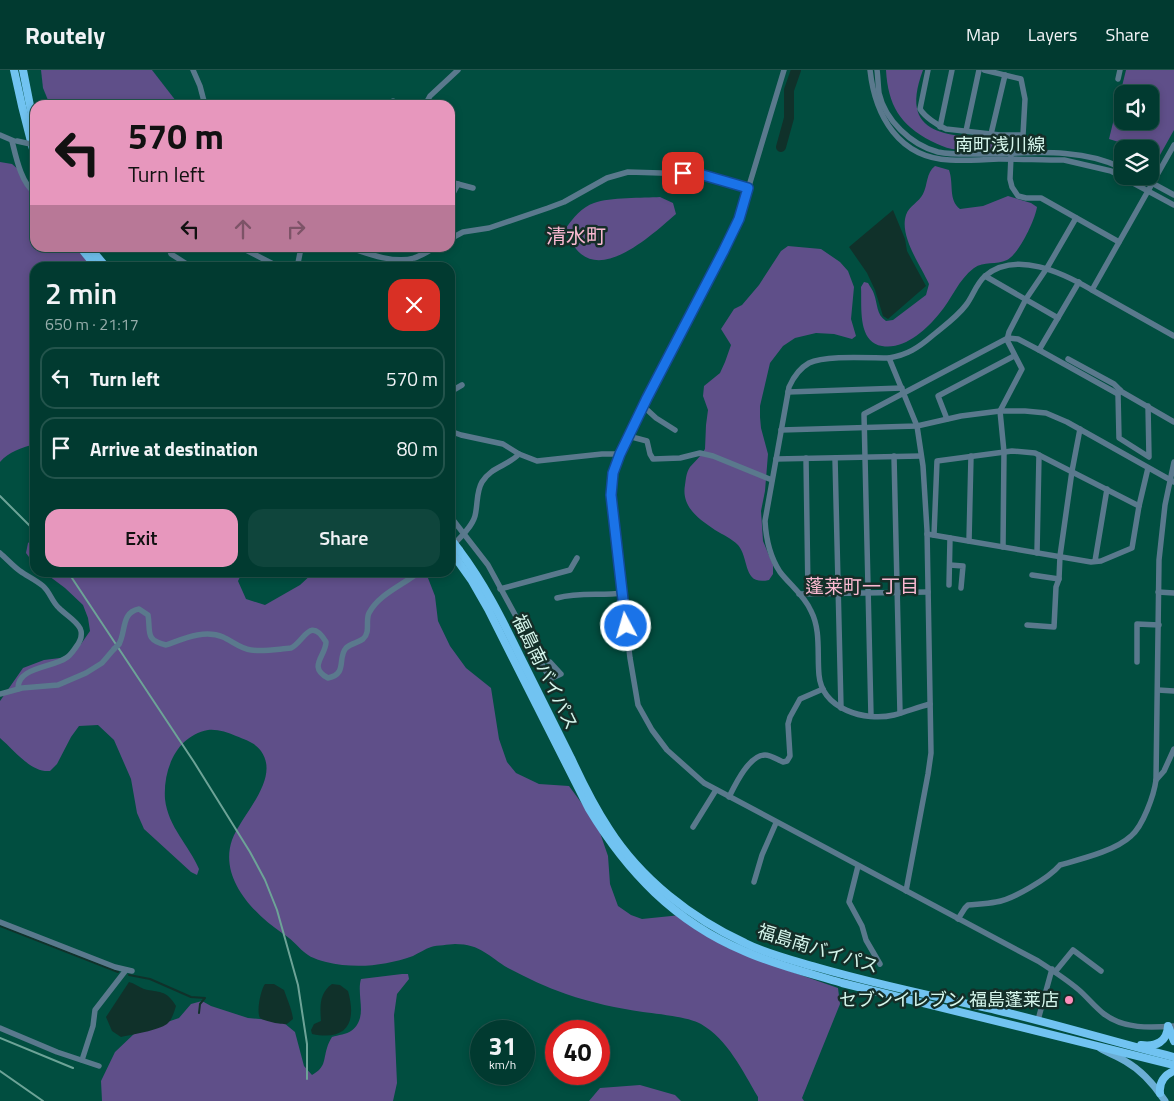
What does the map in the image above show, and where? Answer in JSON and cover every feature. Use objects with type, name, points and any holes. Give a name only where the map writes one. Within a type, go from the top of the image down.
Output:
[{"type":"highway","points":[[14,70],[30,137]]},
{"type":"highway","points":[[23,70],[30,106]]},
{"type":"highway","points":[[84,252],[92,262]]},
{"type":"highway","points":[[93,252],[102,262]]},
{"type":"highway","name":"福島南バイパス","points":[[455,554],[492,601],[576,769],[609,829],[627,854],[648,877],[672,898],[726,934],[770,953],[846,976],[1038,1020],[1174,1057]]},
{"type":"highway","name":"福島南バイパス","points":[[455,554],[488,609],[576,784],[601,829],[624,861],[645,884],[669,905],[723,941],[766,960],[842,983],[1174,1064]]},
{"type":"highway","points":[[1110,1041],[1154,1046],[1164,1038],[1171,1026]]},
{"type":"highway","points":[[1171,1026],[1174,1041]]},
{"type":"highway","points":[[1160,1093],[1164,1077],[1174,1071]]},
{"type":"main road","points":[[1088,1042],[1126,1061],[1148,1080],[1165,1101]]},
{"type":"street","points":[[194,70],[204,100]]},
{"type":"street","points":[[427,100],[458,70]]},
{"type":"street","points":[[784,70],[739,219],[628,436],[612,480],[611,495],[635,692],[641,712],[652,730],[676,760],[704,784],[1053,971],[1077,988],[1102,1013],[1111,1019],[1139,1027],[1171,1026]]},
{"type":"street","name":"南町浅川線","points":[[870,70],[877,106],[891,130],[908,146],[920,153],[949,160],[1011,156],[1080,155],[1114,164]]},
{"type":"street","name":"南町浅川線","points":[[877,70],[879,94],[891,118],[900,130],[921,145],[951,154],[1011,156],[1082,163],[1111,171],[1174,205]]},
{"type":"street","points":[[928,70],[920,109],[922,113],[940,126],[991,134],[1023,135],[1025,99],[1021,79],[1003,73],[984,70]]},
{"type":"street","points":[[940,126],[952,70]]},
{"type":"street","points":[[966,131],[979,70]]},
{"type":"street","points":[[1118,79],[1120,70]]},
{"type":"street","points":[[991,134],[1003,73]]},
{"type":"street","points":[[0,135],[14,141],[30,144]]},
{"type":"street","points":[[14,141],[23,177],[30,189]]},
{"type":"street","points":[[1159,173],[1174,145]]},
{"type":"street","points":[[1011,156],[1010,179],[1012,188],[1018,196],[1041,198],[1119,242]]},
{"type":"street","points":[[455,236],[463,232],[489,228],[548,208],[564,202],[607,178],[628,172],[693,174],[748,188]]},
{"type":"street","points":[[455,183],[474,188]]},
{"type":"street","points":[[455,190],[458,184]]},
{"type":"street","points":[[1092,290],[1152,185]]},
{"type":"street","points":[[1155,185],[1174,195]]},
{"type":"street","points":[[1003,547],[1004,452],[1000,411],[1022,369],[1014,356],[1008,338],[1009,332],[1026,299],[1047,268],[1076,218]]},
{"type":"street","points":[[170,252],[184,262]]},
{"type":"street","points":[[250,252],[269,262]]},
{"type":"street","points":[[361,252],[368,255],[402,259],[413,258],[426,252]]},
{"type":"street","points":[[930,704],[893,715],[871,716],[851,713],[841,708],[830,699],[823,689],[819,678],[816,625],[812,611],[781,572],[772,557],[767,542],[765,521],[790,383],[797,373],[809,363],[817,360],[889,358],[899,357],[914,351],[962,310],[985,276],[996,270],[1016,265],[1032,265],[1047,268],[1079,282],[1174,336]]},
{"type":"street","points":[[985,276],[1058,318]]},
{"type":"street","points":[[1039,350],[1079,282]]},
{"type":"street","points":[[871,716],[864,414],[903,390],[1008,338],[1018,339],[1148,406],[1174,422]]},
{"type":"street","points":[[947,419],[938,396],[1014,356]]},
{"type":"street","points":[[889,358],[917,426],[925,491],[927,534],[931,753],[906,891]]},
{"type":"street","points":[[1068,358],[1114,384],[1119,392],[1119,438],[1149,457],[1148,406]]},
{"type":"street","points":[[455,389],[462,385]]},
{"type":"street","points":[[788,392],[903,390]]},
{"type":"street","points":[[643,406],[656,418],[675,430]]},
{"type":"street","points":[[781,430],[917,426],[947,419],[1000,411],[1046,413],[1055,416],[1172,482]]},
{"type":"street","points":[[1027,625],[1054,627],[1060,556],[1080,430]]},
{"type":"street","points":[[455,434],[503,444],[518,454],[541,462],[602,454],[620,454]]},
{"type":"street","points":[[628,436],[647,441],[653,459],[680,458],[700,453],[713,456],[772,480]]},
{"type":"street","points":[[934,535],[937,461],[971,456],[1004,452],[1026,452],[1072,471],[1139,506]]},
{"type":"street","points":[[455,548],[475,517],[477,495],[483,480],[493,470],[518,454]]},
{"type":"street","points":[[894,456],[900,713]]},
{"type":"street","points":[[776,459],[921,456]]},
{"type":"street","points":[[968,541],[971,456]]},
{"type":"street","points":[[1037,552],[1039,456]]},
{"type":"street","points":[[806,458],[808,593]]},
{"type":"street","points":[[835,458],[841,708]]},
{"type":"street","points":[[958,919],[964,908],[968,905],[1007,899],[1030,889],[1054,872],[1060,865],[1115,846],[1132,836],[1146,813],[1152,799],[1156,780],[1158,592],[1162,532],[1174,462]]},
{"type":"street","points":[[927,534],[1060,556],[1095,561],[1101,560],[1132,548],[1148,468]]},
{"type":"street","points":[[1095,561],[1106,489]]},
{"type":"street","points":[[455,523],[488,565],[539,658]]},
{"type":"street","points":[[949,585],[950,538]]},
{"type":"street","points":[[0,553],[20,571],[42,585],[49,592],[57,607],[80,628],[82,638],[67,658],[24,676],[18,682],[18,689]]},
{"type":"street","points":[[500,589],[570,570],[577,558]]},
{"type":"street","points":[[950,564],[962,566],[961,588]]},
{"type":"street","points":[[1032,575],[1059,579]]},
{"type":"street","points":[[0,694],[18,689],[58,685],[86,673],[102,663],[120,644],[126,617],[132,610],[139,609],[148,615],[151,637],[166,645],[188,637],[204,634],[220,636],[249,650],[257,651],[290,648],[296,646],[306,632],[311,630],[318,632],[326,642],[326,648],[320,656],[318,665],[320,671],[328,678],[333,677],[337,675],[341,666],[345,649],[364,638],[367,620],[375,605],[381,598],[412,577]]},
{"type":"street","points":[[799,594],[928,592]]},
{"type":"street","points":[[1158,592],[1174,593]]},
{"type":"street","points":[[557,598],[577,594],[623,593]]},
{"type":"street","points":[[1137,662],[1137,624],[1159,625]]},
{"type":"street","points":[[729,797],[748,765],[760,756],[769,756],[784,762],[788,761],[790,756],[788,724],[790,717],[800,699],[823,689]]},
{"type":"street","points":[[1158,690],[1174,691]]},
{"type":"street","points":[[1156,780],[1164,771],[1174,749]]},
{"type":"street","points":[[692,827],[716,790]]},
{"type":"street","points":[[754,882],[762,855],[776,823]]},
{"type":"street","points":[[858,866],[849,902],[880,964]]},
{"type":"street","points":[[0,922],[115,968],[129,970],[94,1010],[93,1026],[82,1060]]},
{"type":"street","points":[[1038,1020],[1053,971],[1073,950],[1101,971]]},
{"type":"street","points":[[0,1028],[99,1066]]},
{"type":"shaded area","points":[[41,70],[152,70],[175,100],[48,100],[43,88]]},
{"type":"shaded area","points":[[886,70],[923,70],[917,94],[918,111],[925,123],[937,131],[953,135],[1008,140],[1012,142],[1011,148],[1003,152],[952,149],[939,145],[920,135],[904,121],[893,104]]},
{"type":"shaded area","points":[[1126,70],[1174,70],[1174,130],[1160,155],[1159,140],[1109,139],[1114,119],[1114,130],[1159,130],[1159,85],[1122,85]]},
{"type":"shaded area","points":[[0,162],[12,164],[20,171],[30,187],[30,252],[85,252],[94,262],[30,262],[30,445],[11,453],[0,462]]},
{"type":"shaded area","points":[[935,166],[949,170],[954,201],[960,209],[983,206],[1008,196],[1031,203],[1037,207],[1036,213],[1026,236],[1012,257],[974,268],[959,284],[939,314],[914,338],[898,345],[882,346],[868,338],[865,331],[861,313],[861,287],[864,282],[868,283],[874,293],[879,312],[886,321],[893,320],[926,295],[929,284],[908,241],[905,223],[907,212],[923,194],[929,175]]},
{"type":"shaded area","points":[[660,197],[673,203],[676,214],[633,248],[617,256],[601,260],[587,258],[575,248],[566,228],[582,210],[590,205],[601,201],[617,199]]},
{"type":"shaded area","points":[[788,246],[821,249],[840,262],[848,271],[854,287],[851,319],[856,336],[852,339],[834,334],[816,333],[795,338],[783,346],[770,363],[760,406],[761,428],[768,454],[765,491],[761,511],[763,541],[773,565],[773,574],[769,580],[760,581],[750,575],[738,545],[697,517],[692,512],[684,493],[686,476],[689,469],[705,449],[708,410],[703,396],[704,386],[720,373],[731,345],[721,329],[734,309],[742,305],[759,285],[781,251]]},
{"type":"shaded area","points":[[30,542],[30,558],[26,553]]},
{"type":"shaded area","points":[[50,577],[240,577],[238,581],[246,599],[265,605],[300,585],[309,577],[428,577],[435,596],[438,621],[450,646],[466,668],[491,688],[499,739],[507,762],[516,773],[539,784],[569,786],[597,824],[608,856],[610,884],[618,906],[631,915],[642,919],[681,915],[694,921],[726,947],[838,988],[840,1004],[802,1098],[804,1101],[758,1101],[758,1097],[734,1056],[719,1038],[701,1024],[681,1018],[605,1005],[566,994],[515,972],[472,946],[455,944],[434,946],[402,959],[381,964],[359,966],[326,962],[311,957],[271,925],[250,905],[234,881],[230,868],[229,854],[232,840],[257,797],[266,773],[266,762],[261,751],[256,745],[246,740],[218,730],[197,733],[180,747],[169,766],[165,788],[167,809],[174,827],[195,860],[199,869],[197,875],[191,872],[144,829],[137,813],[131,779],[114,740],[98,725],[79,726],[57,764],[50,771],[43,771],[30,765],[0,738],[0,701],[23,668],[44,660],[68,657],[81,644],[90,631],[83,605]]},
{"type":"shaded area","points":[[408,974],[409,979],[397,994],[394,1015],[397,1083],[393,1101],[102,1101],[101,1081],[115,1052],[135,1033],[179,1018],[191,1004],[202,1001],[211,1006],[248,1018],[284,1023],[295,1032],[304,1066],[312,1075],[322,1066],[332,1037],[345,1034],[356,1026],[361,1013],[361,979]]},
{"type":"shaded area","points":[[640,1085],[675,1095],[681,1101],[589,1101],[600,1088]]},
{"type":"water","points":[[893,210],[905,239],[907,251],[926,286],[888,319],[883,316],[875,290],[867,273],[849,247]]},
{"type":"water","points":[[129,982],[169,997],[176,1006],[172,1018],[167,1024],[152,1030],[121,1037],[112,1031],[106,1017]]},
{"type":"water","points":[[265,984],[274,984],[284,990],[293,1019],[287,1024],[260,1018],[260,1000]]},
{"type":"water","points":[[332,984],[340,985],[348,991],[351,1012],[350,1021],[341,1032],[334,1035],[312,1034],[311,1030],[314,1024],[321,1021],[323,996]]},
{"type":"waterway","points":[[781,147],[789,118],[789,90],[796,70]]},
{"type":"waterway","points":[[0,926],[118,972]]},
{"type":"waterway","points":[[129,975],[150,979],[191,997],[205,998],[200,1004],[199,1013]]},
{"type":"railway","points":[[0,496],[30,526]]},
{"type":"railway","points":[[71,577],[194,762],[250,852],[265,880],[277,910],[298,985],[307,1044],[307,1079]]},
{"type":"railway","points":[[0,1038],[73,1068]]},
{"type":"railway","points":[[0,1071],[43,1101]]},
{"type":"place","name":"セブンイレブン 福島蓬莱店","points":[[1069,1000]]},
{"type":"district","name":"清水町","points":[[576,236]]},
{"type":"district","name":"蓬莱町一丁目","points":[[862,586]]},
{"type":"route","points":[[626,626],[611,495],[613,473],[647,398],[739,219],[748,188],[703,175],[683,173]]}]
